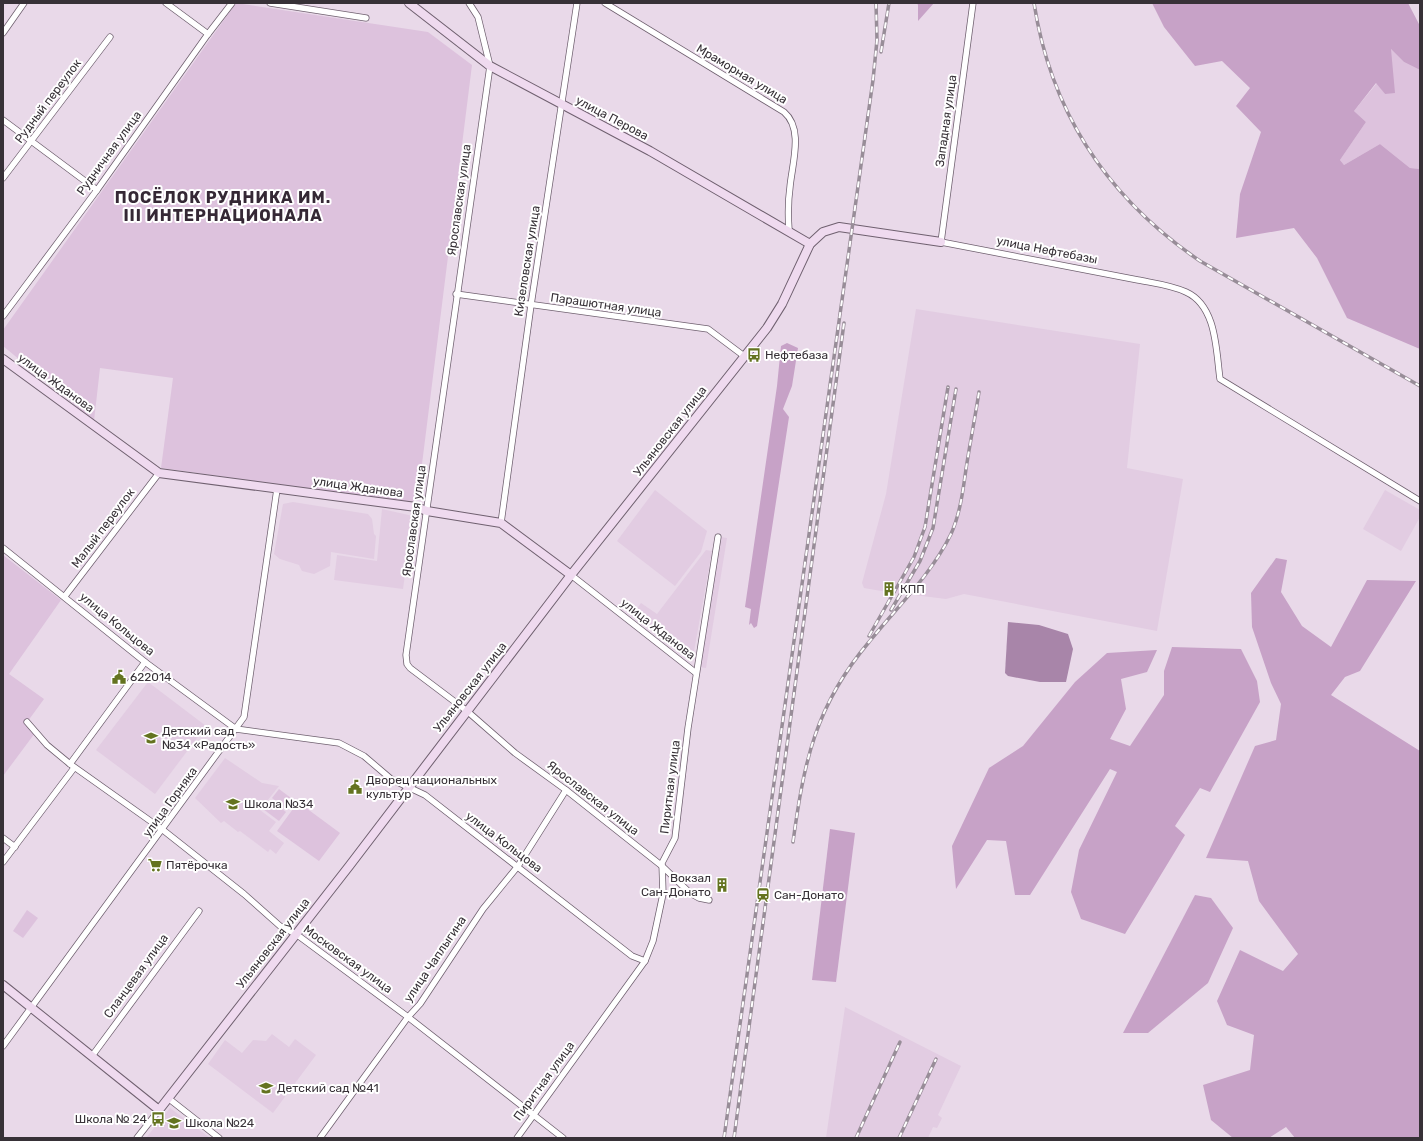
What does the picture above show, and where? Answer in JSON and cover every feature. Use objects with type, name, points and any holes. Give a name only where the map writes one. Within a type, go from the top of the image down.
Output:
[{"type":"main road","name":"улица Перова","points":[[409,3],[490,66],[562,106],[650,151],[789,230],[810,244]]},
{"type":"main road","name":"улица Нефтебазы","points":[[810,244],[823,232],[839,227],[941,242]]},
{"type":"main road","name":"Ульяновская улица","points":[[159,1110],[571,575],[744,356],[782,304],[810,244]]},
{"type":"main road","name":"улица Жданова","points":[[3,359],[159,473],[416,507],[427,511],[501,523],[571,575]]},
{"type":"main road","points":[[3,985],[159,1110]]},
{"type":"street","points":[[3,33],[24,3]]},
{"type":"street","points":[[166,3],[208,34]]},
{"type":"street","name":"Рудничная улица","points":[[3,316],[97,190],[208,34],[232,3]]},
{"type":"street","points":[[270,3],[366,18]]},
{"type":"street","name":"Ярославская улица","points":[[469,3],[478,17],[490,66],[456,294],[406,655],[407,664],[410,668],[466,711],[515,752],[566,790],[662,866],[690,894],[709,900]]},
{"type":"street","name":"Кизеловская улица","points":[[501,523],[531,305],[577,3]]},
{"type":"street","name":"Мраморная улица","points":[[605,3],[784,112],[789,118],[795,147],[789,200],[789,230]]},
{"type":"street","name":"Западная улица","points":[[941,242],[973,3]]},
{"type":"street","name":"Рудный переулок","points":[[3,178],[110,37]]},
{"type":"street","points":[[3,120],[97,190]]},
{"type":"street","name":"улица Нефтебазы","points":[[941,242],[1138,280],[1185,291],[1200,302],[1209,317],[1220,379],[1420,501]]},
{"type":"street","name":"Парашютная улица","points":[[456,294],[708,329],[744,356]]},
{"type":"street","name":"Малый переулок","points":[[65,596],[159,473]]},
{"type":"street","name":"улица Горняка","points":[[3,1046],[30,1007],[163,830],[244,717],[277,489]]},
{"type":"street","name":"Пиритная улица","points":[[517,1138],[645,961],[653,941],[663,894],[662,866],[675,838],[696,673],[718,537]]},
{"type":"street","name":"улица Кольцова","points":[[3,548],[65,596],[145,662],[236,729],[339,743],[364,756],[391,779],[425,795],[632,956],[645,961]]},
{"type":"street","name":"улица Жданова","points":[[571,575],[696,673]]},
{"type":"street","points":[[3,862],[145,662]]},
{"type":"street","name":"Московская улица","points":[[27,722],[47,745],[72,766],[163,830],[244,894],[280,926],[296,934],[408,1017],[563,1138]]},
{"type":"street","name":"улица Чаплыгина","points":[[320,1138],[408,1017],[420,1004],[482,910],[518,866],[566,790]]},
{"type":"street","points":[[3,838],[15,847]]},
{"type":"street","name":"Сланцевая улица","points":[[92,1056],[199,911]]},
{"type":"street","points":[[168,1098],[219,1138]]},
{"type":"street","name":"Ульяновская улица","points":[[137,1138],[159,1110]]},
{"type":"shaded area","points":[[236,3],[428,32],[472,65],[417,504],[161,468],[173,378],[100,368],[94,421],[3,346],[3,330]]},
{"type":"shaded area","points":[[917,3],[934,3],[918,21],[918,5]]},
{"type":"shaded area","points":[[1152,3],[1408,3],[1420,26],[1420,70],[1404,62],[1391,49],[1395,93],[1385,94],[1376,83],[1354,111],[1366,122],[1340,160],[1344,165],[1380,144],[1410,168],[1420,169],[1420,349],[1347,318],[1317,258],[1294,228],[1236,238],[1240,194],[1261,132],[1236,106],[1250,88],[1222,61],[1195,66],[1164,27]]},
{"type":"shaded area","points":[[1391,49],[1404,62],[1420,70],[1420,169],[1410,168],[1380,144],[1344,165],[1340,160],[1366,122],[1354,111],[1377,83],[1385,94]]},
{"type":"shaded area","points":[[916,309],[1140,344],[1127,468],[1183,479],[1157,631],[964,594],[946,599],[914,595],[908,591],[901,594],[864,588],[862,583],[886,494]]},
{"type":"shaded area","points":[[787,343],[798,348],[792,386],[783,409],[789,417],[757,626],[754,628],[751,623],[749,625],[751,609],[745,607],[777,386],[781,346]]},
{"type":"shaded area","points":[[655,490],[707,531],[701,552],[675,586],[617,541]]},
{"type":"shaded area","points":[[1385,490],[1420,510],[1420,517],[1401,551],[1363,529]]},
{"type":"shaded area","points":[[293,502],[368,514],[372,519],[374,534],[376,536],[374,559],[331,552],[330,566],[314,574],[302,571],[299,565],[280,559],[274,554],[283,504]]},
{"type":"shaded area","points":[[382,509],[413,516],[403,589],[334,580],[337,555],[377,561]]},
{"type":"shaded area","points":[[720,537],[727,538],[706,668],[699,667]]},
{"type":"shaded area","points":[[706,550],[712,551],[693,657],[686,655],[633,614],[641,603],[657,614]]},
{"type":"shaded area","points":[[3,555],[61,600],[9,674],[44,699],[25,725],[35,733],[3,776]]},
{"type":"shaded area","points":[[1276,558],[1287,560],[1281,592],[1302,626],[1331,647],[1367,580],[1416,581],[1360,671],[1345,677],[1331,695],[1420,751],[1420,1138],[1295,1138],[1286,1127],[1269,1138],[1233,1138],[1211,1120],[1203,1085],[1250,1070],[1254,1035],[1227,1025],[1217,1001],[1240,950],[1283,971],[1298,954],[1259,901],[1248,861],[1206,858],[1255,746],[1276,740],[1281,704],[1271,683],[1252,627],[1251,593]]},
{"type":"shaded area","points":[[1008,622],[1039,625],[1068,634],[1073,649],[1066,682],[1040,682],[1008,676],[1005,673]]},
{"type":"shaded area","points":[[1172,647],[1241,649],[1257,681],[1260,702],[1210,792],[1200,788],[1175,826],[1185,835],[1125,934],[1081,919],[1071,892],[1079,850],[1117,772],[1110,769],[1030,895],[1015,895],[1006,841],[987,840],[956,889],[952,846],[989,768],[1023,746],[1075,682],[1107,653],[1157,650],[1147,672],[1121,679],[1126,709],[1110,739],[1130,746],[1164,695],[1164,671]]},
{"type":"shaded area","name":"Детский сад №34 «Радость»","points":[[148,682],[206,726],[155,794],[96,750]]},
{"type":"shaded area","name":"Школа №34","points":[[225,758],[262,783],[279,786],[260,810],[276,822],[269,831],[284,843],[276,854],[270,849],[268,852],[224,821],[221,823],[195,798]]},
{"type":"shaded area","points":[[279,789],[295,801],[288,810],[272,798]]},
{"type":"shaded area","points":[[270,800],[286,812],[279,821],[263,809]]},
{"type":"shaded area","points":[[298,802],[340,833],[319,861],[277,831]]},
{"type":"shaded area","points":[[830,829],[855,833],[836,982],[812,980]]},
{"type":"shaded area","points":[[1195,895],[1211,898],[1233,928],[1208,983],[1148,1033],[1123,1033]]},
{"type":"shaded area","points":[[27,910],[38,918],[23,938],[13,931]]},
{"type":"shaded area","points":[[845,1007],[961,1066],[938,1115],[942,1118],[937,1128],[933,1127],[928,1138],[826,1138]]},
{"type":"shaded area","name":"Детский сад №41","points":[[272,1034],[289,1047],[295,1039],[316,1055],[273,1113],[208,1064],[225,1040],[242,1053],[253,1040],[266,1041]]},
{"type":"shaded area","name":"Школа №24","points":[[170,1108],[210,1138],[146,1138]]},
{"type":"railway","points":[[724,1138],[873,80],[877,40],[876,3]]},
{"type":"railway","points":[[881,52],[889,3]]},
{"type":"railway","points":[[1034,3],[1042,43],[1054,81],[1070,117],[1089,150],[1112,181],[1138,210],[1167,237],[1200,261],[1420,386]]},
{"type":"railway","points":[[734,1138],[844,323]]},
{"type":"railway","points":[[869,636],[914,557],[925,527],[948,387]]},
{"type":"railway","points":[[891,610],[920,561],[933,528],[956,389]]},
{"type":"railway","points":[[793,842],[797,813],[808,760],[824,712],[836,689],[851,666],[869,642],[924,577],[943,549],[951,534],[961,502],[979,392]]},
{"type":"railway","points":[[856,1138],[900,1042]]},
{"type":"railway","points":[[899,1138],[936,1059]]},
{"type":"place","name":"Нефтебаза","points":[[754,355]]},
{"type":"place","name":"КПП","points":[[889,589]]},
{"type":"place","name":"622014","points":[[119,677]]},
{"type":"place","name":"Детский сад №34 «Радость»","points":[[151,738]]},
{"type":"place","name":"Дворец национальных культур","points":[[355,787]]},
{"type":"place","name":"Школа №34","points":[[233,804]]},
{"type":"place","name":"Пятёрочка","points":[[155,865]]},
{"type":"place","name":"Вокзал Сан-Донато","points":[[722,885]]},
{"type":"place","name":"Сан-Донато","points":[[763,895]]},
{"type":"place","name":"Детский сад №41","points":[[266,1088]]},
{"type":"place","name":"Школа № 24","points":[[158,1119]]},
{"type":"place","name":"Школа №24","points":[[174,1123]]},
{"type":"district","name":"ПОСЁЛОК РУДНИКА ИМ. III ИНТЕРНАЦИОНАЛА","points":[[223,206]]}]
